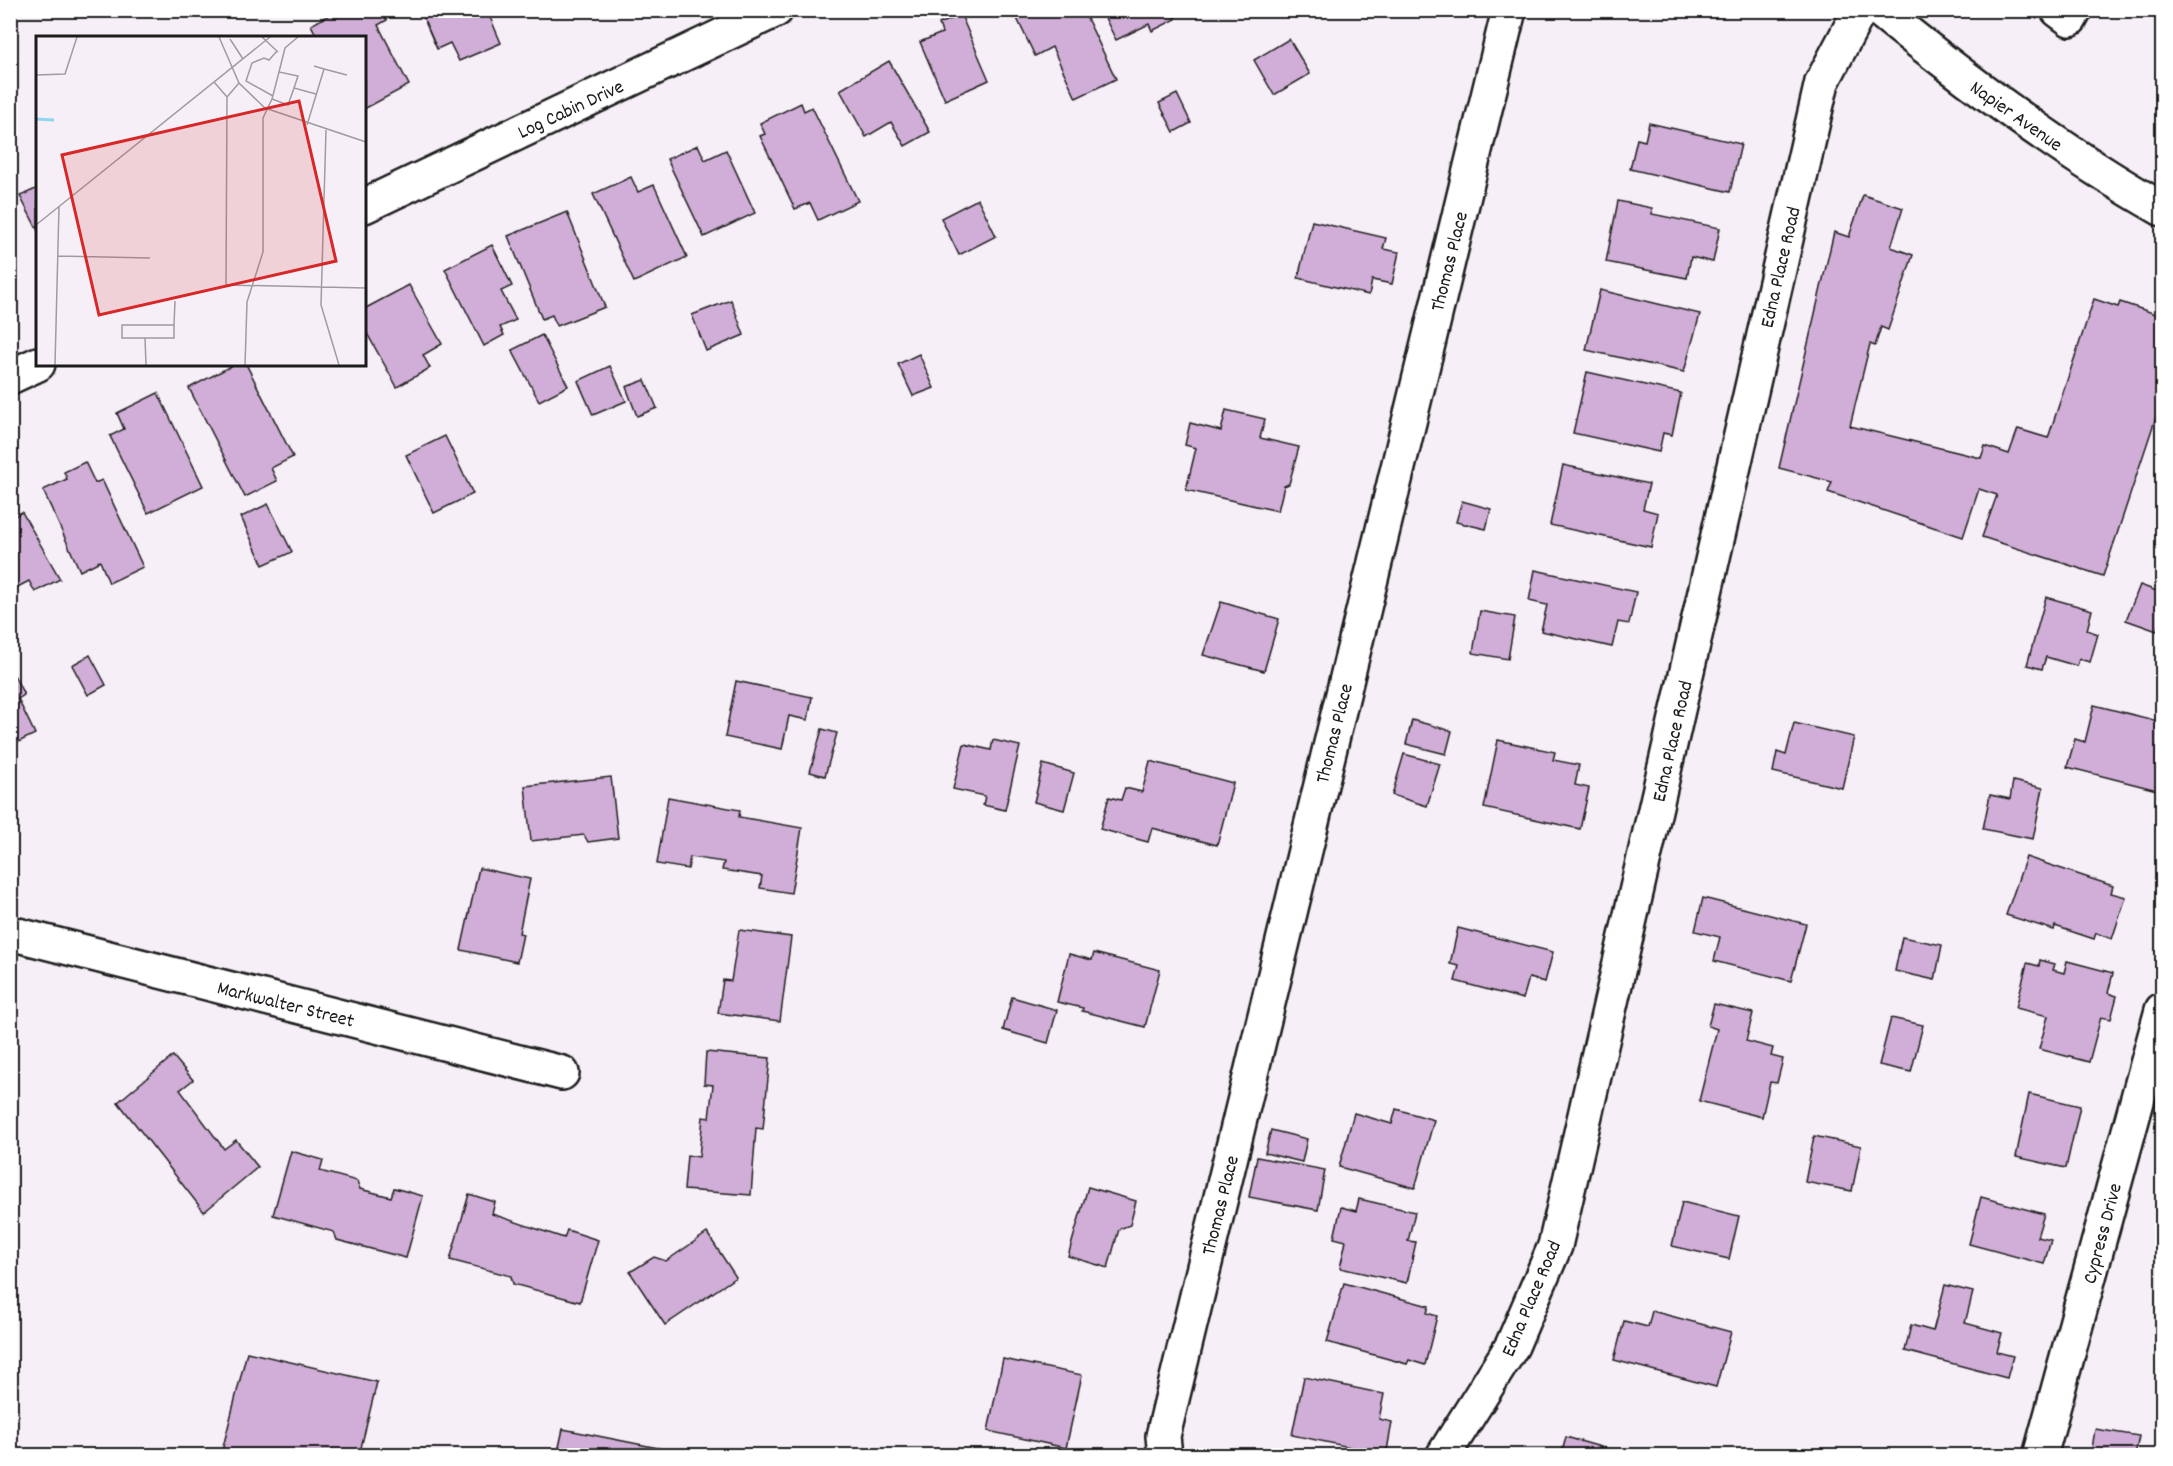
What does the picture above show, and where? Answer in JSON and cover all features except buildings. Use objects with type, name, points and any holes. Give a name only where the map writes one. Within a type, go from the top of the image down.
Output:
[{"type":"street","name":"Log Cabin Drive","points":[[366,205],[776,10]]},
{"type":"street","name":"Thomas Place","points":[[1165,1455],[1162,1436],[1509,10]]},
{"type":"street","name":"Edna Place Road","points":[[1443,1455],[1512,1346],[1555,1246],[1822,82],[1860,10]]},
{"type":"street","name":"Napier Avenue","points":[[1879,10],[1944,63],[2039,132],[2163,208]]},
{"type":"street","points":[[2058,10],[2070,19],[2075,10]]},
{"type":"street","points":[[10,377],[36,365]]},
{"type":"street","name":"Markwalter Street","points":[[10,933],[562,1073]]},
{"type":"street","name":"Cypress Drive","points":[[2040,1455],[2163,1011]]}]
